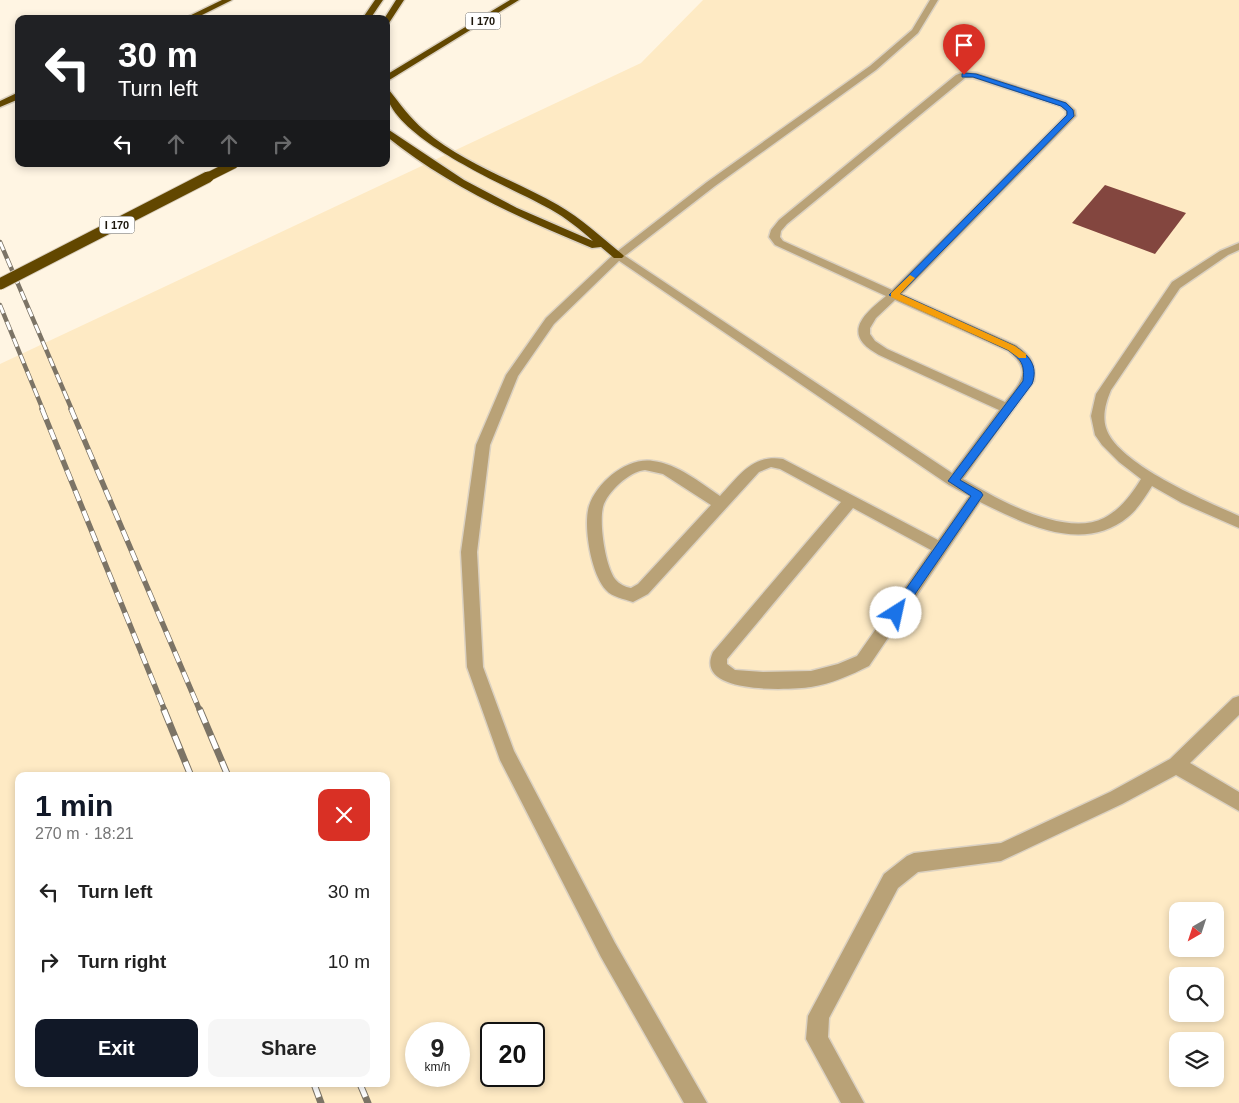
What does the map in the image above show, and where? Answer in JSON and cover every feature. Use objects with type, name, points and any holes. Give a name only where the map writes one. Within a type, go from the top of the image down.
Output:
[{"type":"highway","points":[[195,15],[228,0]]},
{"type":"highway","points":[[369,15],[379,0]]},
{"type":"highway","points":[[390,15],[400,0]]},
{"type":"highway","name":"I 170","points":[[390,77],[450,42],[515,0]]},
{"type":"highway","points":[[0,104],[15,97]]},
{"type":"highway","points":[[390,98],[399,112],[449,154],[556,208],[618,256]]},
{"type":"highway","points":[[390,134],[410,152],[461,184],[538,221],[618,256]]},
{"type":"highway","name":"I 170","points":[[0,284],[228,167]]},
{"type":"street","points":[[696,1103],[608,950],[506,754],[474,667],[469,552],[483,445],[512,374],[550,321],[618,256],[711,184],[873,68],[915,31],[934,0]]},
{"type":"street","points":[[954,481],[1008,409],[1028,381],[1029,372],[1026,358],[1012,348],[894,295],[779,243],[774,237],[776,230],[783,222],[959,78],[974,75],[1064,104],[1070,110],[1071,116],[894,295],[865,322],[863,332],[866,340],[883,352],[1008,409]]},
{"type":"street","points":[[1239,246],[1176,285],[1105,389],[1098,403],[1098,422],[1101,435],[1124,461],[1149,479],[1239,522]]},
{"type":"street","points":[[618,256],[954,481],[977,495],[1048,526],[1072,530],[1099,526],[1124,512],[1149,479]]},
{"type":"street","points":[[721,504],[663,468],[642,465],[626,472],[609,487],[597,503],[594,518],[602,569],[609,583],[620,592],[633,595],[642,589],[721,504],[754,468],[771,462],[783,464],[941,548]]},
{"type":"street","points":[[851,500],[719,657],[719,667],[731,677],[763,680],[811,680],[842,671],[863,661],[977,495]]},
{"type":"street","points":[[853,1103],[817,1039],[819,1016],[891,881],[914,863],[1001,852],[1116,798],[1176,765],[1239,704]]},
{"type":"street","points":[[1176,765],[1239,802]]},
{"type":"shaded area","points":[[703,0],[1239,0],[1239,1103],[0,1103],[0,364],[641,63]]},
{"type":"building","points":[[1105,185],[1186,213],[1155,254],[1072,223]]},
{"type":"railway","points":[[0,242],[72,410]]},
{"type":"railway","points":[[0,305],[43,410]]},
{"type":"railway","points":[[42,409],[165,711]]},
{"type":"railway","points":[[71,409],[200,711]]},
{"type":"railway","points":[[164,710],[189,772]]},
{"type":"railway","points":[[200,710],[226,772]]},
{"type":"railway","points":[[315,1087],[321,1103]]},
{"type":"railway","points":[[361,1087],[368,1103]]},
{"type":"slow traffic","points":[[910,278],[894,295],[1012,348],[1023,356]]},
{"type":"route","points":[[896,613],[977,495],[954,481],[1028,381],[1029,372],[1026,358],[1012,348],[894,295],[1071,116],[1070,110],[1064,104],[974,75],[964,75]]}]
